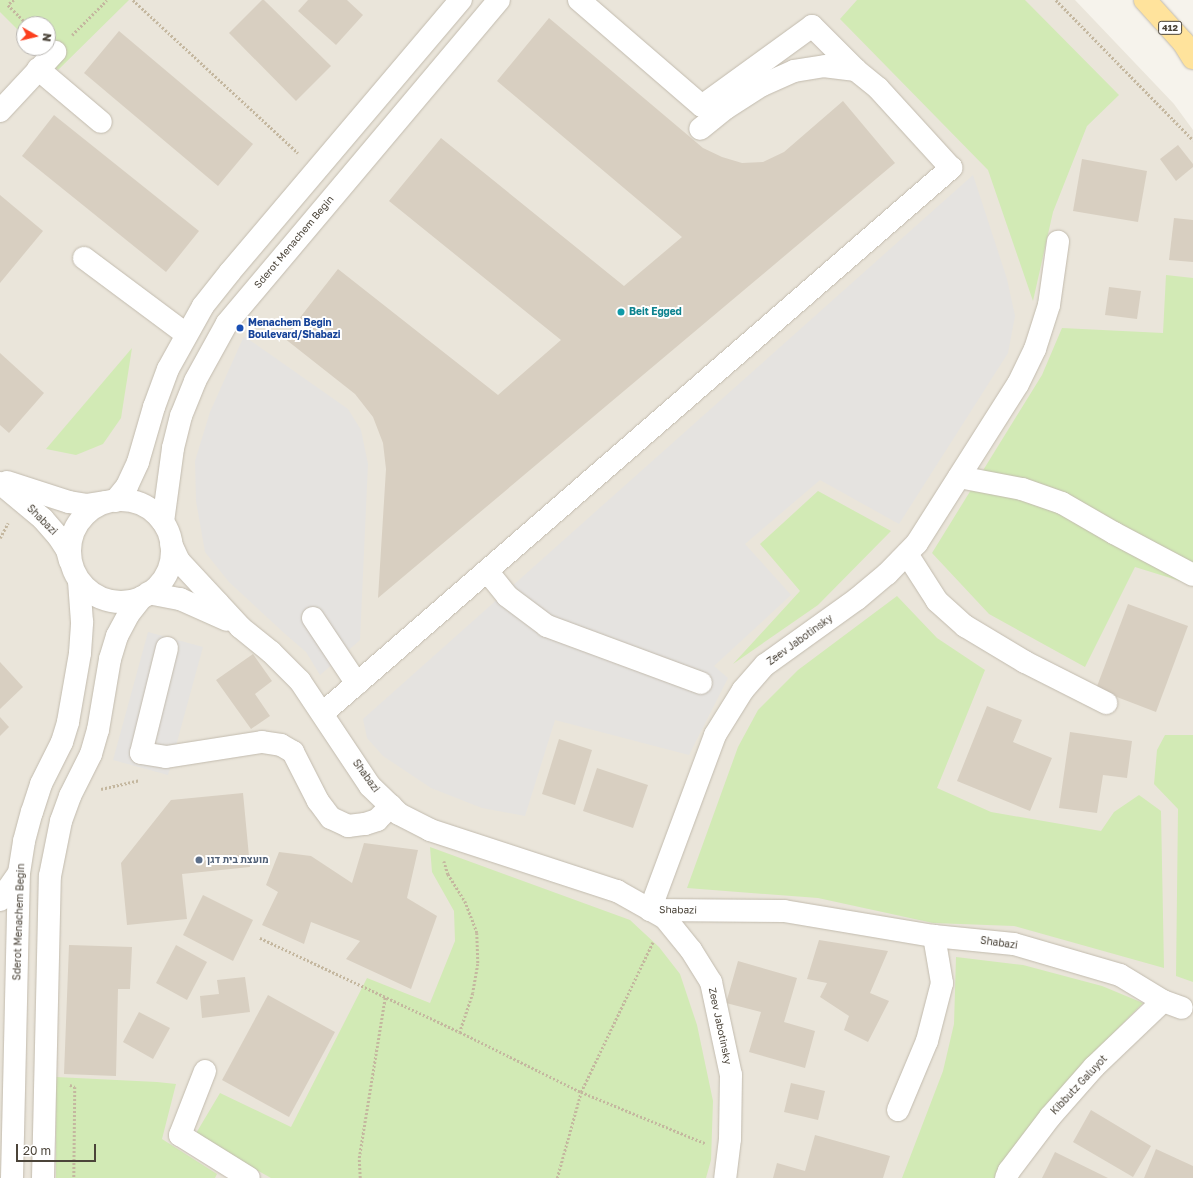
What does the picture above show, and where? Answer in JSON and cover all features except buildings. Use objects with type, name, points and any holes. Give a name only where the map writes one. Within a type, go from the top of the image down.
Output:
[{"type":"main road","name":"412","points":[[1145,0],[1183,42],[1193,58]]},
{"type":"street","points":[[111,502],[127,486],[138,462],[154,407],[168,369],[186,334],[204,306],[230,272],[461,0]]},
{"type":"street","name":"Sderot Menachem Begin","points":[[163,522],[173,448],[181,416],[195,381],[227,323],[499,0]]},
{"type":"street","points":[[323,713],[952,168],[878,88],[856,70],[812,26],[702,106],[579,0]]},
{"type":"street","points":[[0,111],[51,56]]},
{"type":"street","points":[[700,129],[726,108],[762,85],[794,71],[825,66],[856,70]]},
{"type":"street","points":[[38,69],[101,122]]},
{"type":"street","name":"Zeev Jabotinsky","points":[[725,1178],[730,1139],[731,1075],[711,982],[691,950],[658,914],[715,736],[743,690],[765,665],[857,599],[907,554],[917,543],[1018,384],[1034,349],[1049,305],[1058,242]]},
{"type":"street","points":[[84,258],[186,334]]},
{"type":"street","points":[[959,477],[1022,489],[1062,503],[1114,533],[1193,575]]},
{"type":"street","name":"Shabazi","points":[[0,480],[69,502],[86,505],[111,502]]},
{"type":"street","name":"Shabazi","points":[[0,483],[43,519],[58,536],[67,550],[75,573]]},
{"type":"street","points":[[122,500],[138,503],[151,510],[163,522],[171,544],[172,556],[167,573],[157,587],[145,595],[125,602],[108,601],[92,593],[75,573],[70,550],[72,534],[80,520],[92,509],[111,502],[122,500]]},
{"type":"street","name":"Shabazi","points":[[171,544],[179,561],[240,627],[271,652],[300,681],[323,713],[370,786],[399,814],[430,830],[617,891],[658,914],[784,911],[934,936],[1014,944],[1120,975],[1173,1004]]},
{"type":"street","points":[[907,554],[937,601],[965,626],[1025,662],[1106,703]]},
{"type":"street","points":[[487,571],[507,596],[547,626],[701,683]]},
{"type":"street","name":"Sderot Menachem Begin","points":[[12,1178],[8,957],[24,841],[41,784],[62,742],[68,722],[80,653],[82,622],[75,573]]},
{"type":"street","points":[[43,1178],[50,876],[60,827],[70,796],[90,754],[98,730],[110,659],[117,636],[128,615],[145,595]]},
{"type":"street","name":"Shabazi","points":[[145,595],[180,599],[208,610],[240,627]]},
{"type":"street","points":[[313,618],[357,684]]},
{"type":"street","points":[[167,648],[141,753],[166,757],[262,742],[281,745],[294,752],[318,801],[331,818],[348,826],[365,824],[377,820],[391,806]]},
{"type":"street","points":[[0,900],[19,873]]},
{"type":"street","points":[[898,1110],[928,1040],[942,983],[934,936]]},
{"type":"street","points":[[8,957],[48,958]]},
{"type":"street","name":"Kibbutz Galuyot","points":[[1006,1178],[1009,1170],[1050,1117],[1094,1067],[1173,1004]]},
{"type":"street","points":[[206,1071],[180,1135],[249,1178]]},
{"type":"path","points":[[14,0],[8,5],[19,16]]},
{"type":"path","points":[[56,51],[107,0]]},
{"type":"path","points":[[133,0],[317,170]]},
{"type":"path","points":[[1056,0],[1193,140]]},
{"type":"path","points":[[450,837],[442,857],[448,874],[465,902],[478,933],[478,964],[474,993],[460,1032]]},
{"type":"path","points":[[556,1178],[581,1092],[658,914]]},
{"type":"path","points":[[260,938],[460,1032],[581,1092],[728,1153]]},
{"type":"path","points":[[360,1178],[359,1158],[385,997]]},
{"type":"shaded area","points":[[0,0],[1075,0],[1174,104],[1193,130],[1193,1178],[0,1178]]},
{"type":"shaded area","points":[[973,175],[1007,279],[1015,316],[1008,353],[899,524],[820,480],[745,544],[791,595],[714,666],[728,678],[689,755],[555,720],[525,816],[482,808],[431,788],[383,756],[367,738],[363,719]]},
{"type":"shaded area","points":[[244,336],[348,409],[361,430],[368,464],[360,640],[320,675],[306,652],[229,582],[205,552],[196,501],[195,461],[210,412]]},
{"type":"shaded area","points":[[148,632],[203,647],[168,775],[113,760]]},
{"type":"green space","points":[[0,0],[129,0],[58,70],[44,56],[56,56],[56,16],[16,16],[16,28],[0,12]]},
{"type":"green space","points":[[857,0],[1025,0],[1119,95],[1087,126],[1053,212],[1033,301],[988,170],[840,19]]},
{"type":"green space","points":[[1166,275],[1193,278],[1193,585],[1135,567],[1085,667],[989,614],[932,553],[1042,375],[1062,328],[1163,333]]},
{"type":"green space","points":[[132,348],[121,418],[103,444],[76,455],[46,449]]},
{"type":"green space","points":[[818,491],[891,531],[818,605],[733,664],[800,591],[760,544]]},
{"type":"green space","points":[[897,596],[937,638],[985,670],[937,788],[991,812],[1101,831],[1114,812],[1139,795],[1161,811],[1164,968],[1014,926],[933,923],[818,898],[687,888],[738,747],[758,710],[798,670]]},
{"type":"green space","points":[[1165,735],[1193,735],[1193,982],[1176,976],[1178,809],[1154,784],[1157,750]]},
{"type":"green space","points":[[430,847],[630,920],[659,947],[680,974],[697,1025],[713,1101],[711,1160],[706,1178],[271,1178],[195,1135],[220,1093],[291,1127],[367,978],[430,1003],[455,941],[454,911],[432,872]]},
{"type":"green space","points":[[956,957],[1023,965],[1102,986],[1143,1003],[1089,1058],[1000,1178],[902,1178],[943,1071],[954,1024]]},
{"type":"green space","points":[[56,1077],[176,1084],[162,1139],[217,1174],[215,1178],[56,1178]]},
{"type":"place","name":"Beit Egged","points":[[621,312]]},
{"type":"place","name":"Menachem Begin Boulevard/Shabazi","points":[[240,328]]},
{"type":"place","name":"מועצת בית דגן","points":[[199,860]]}]
